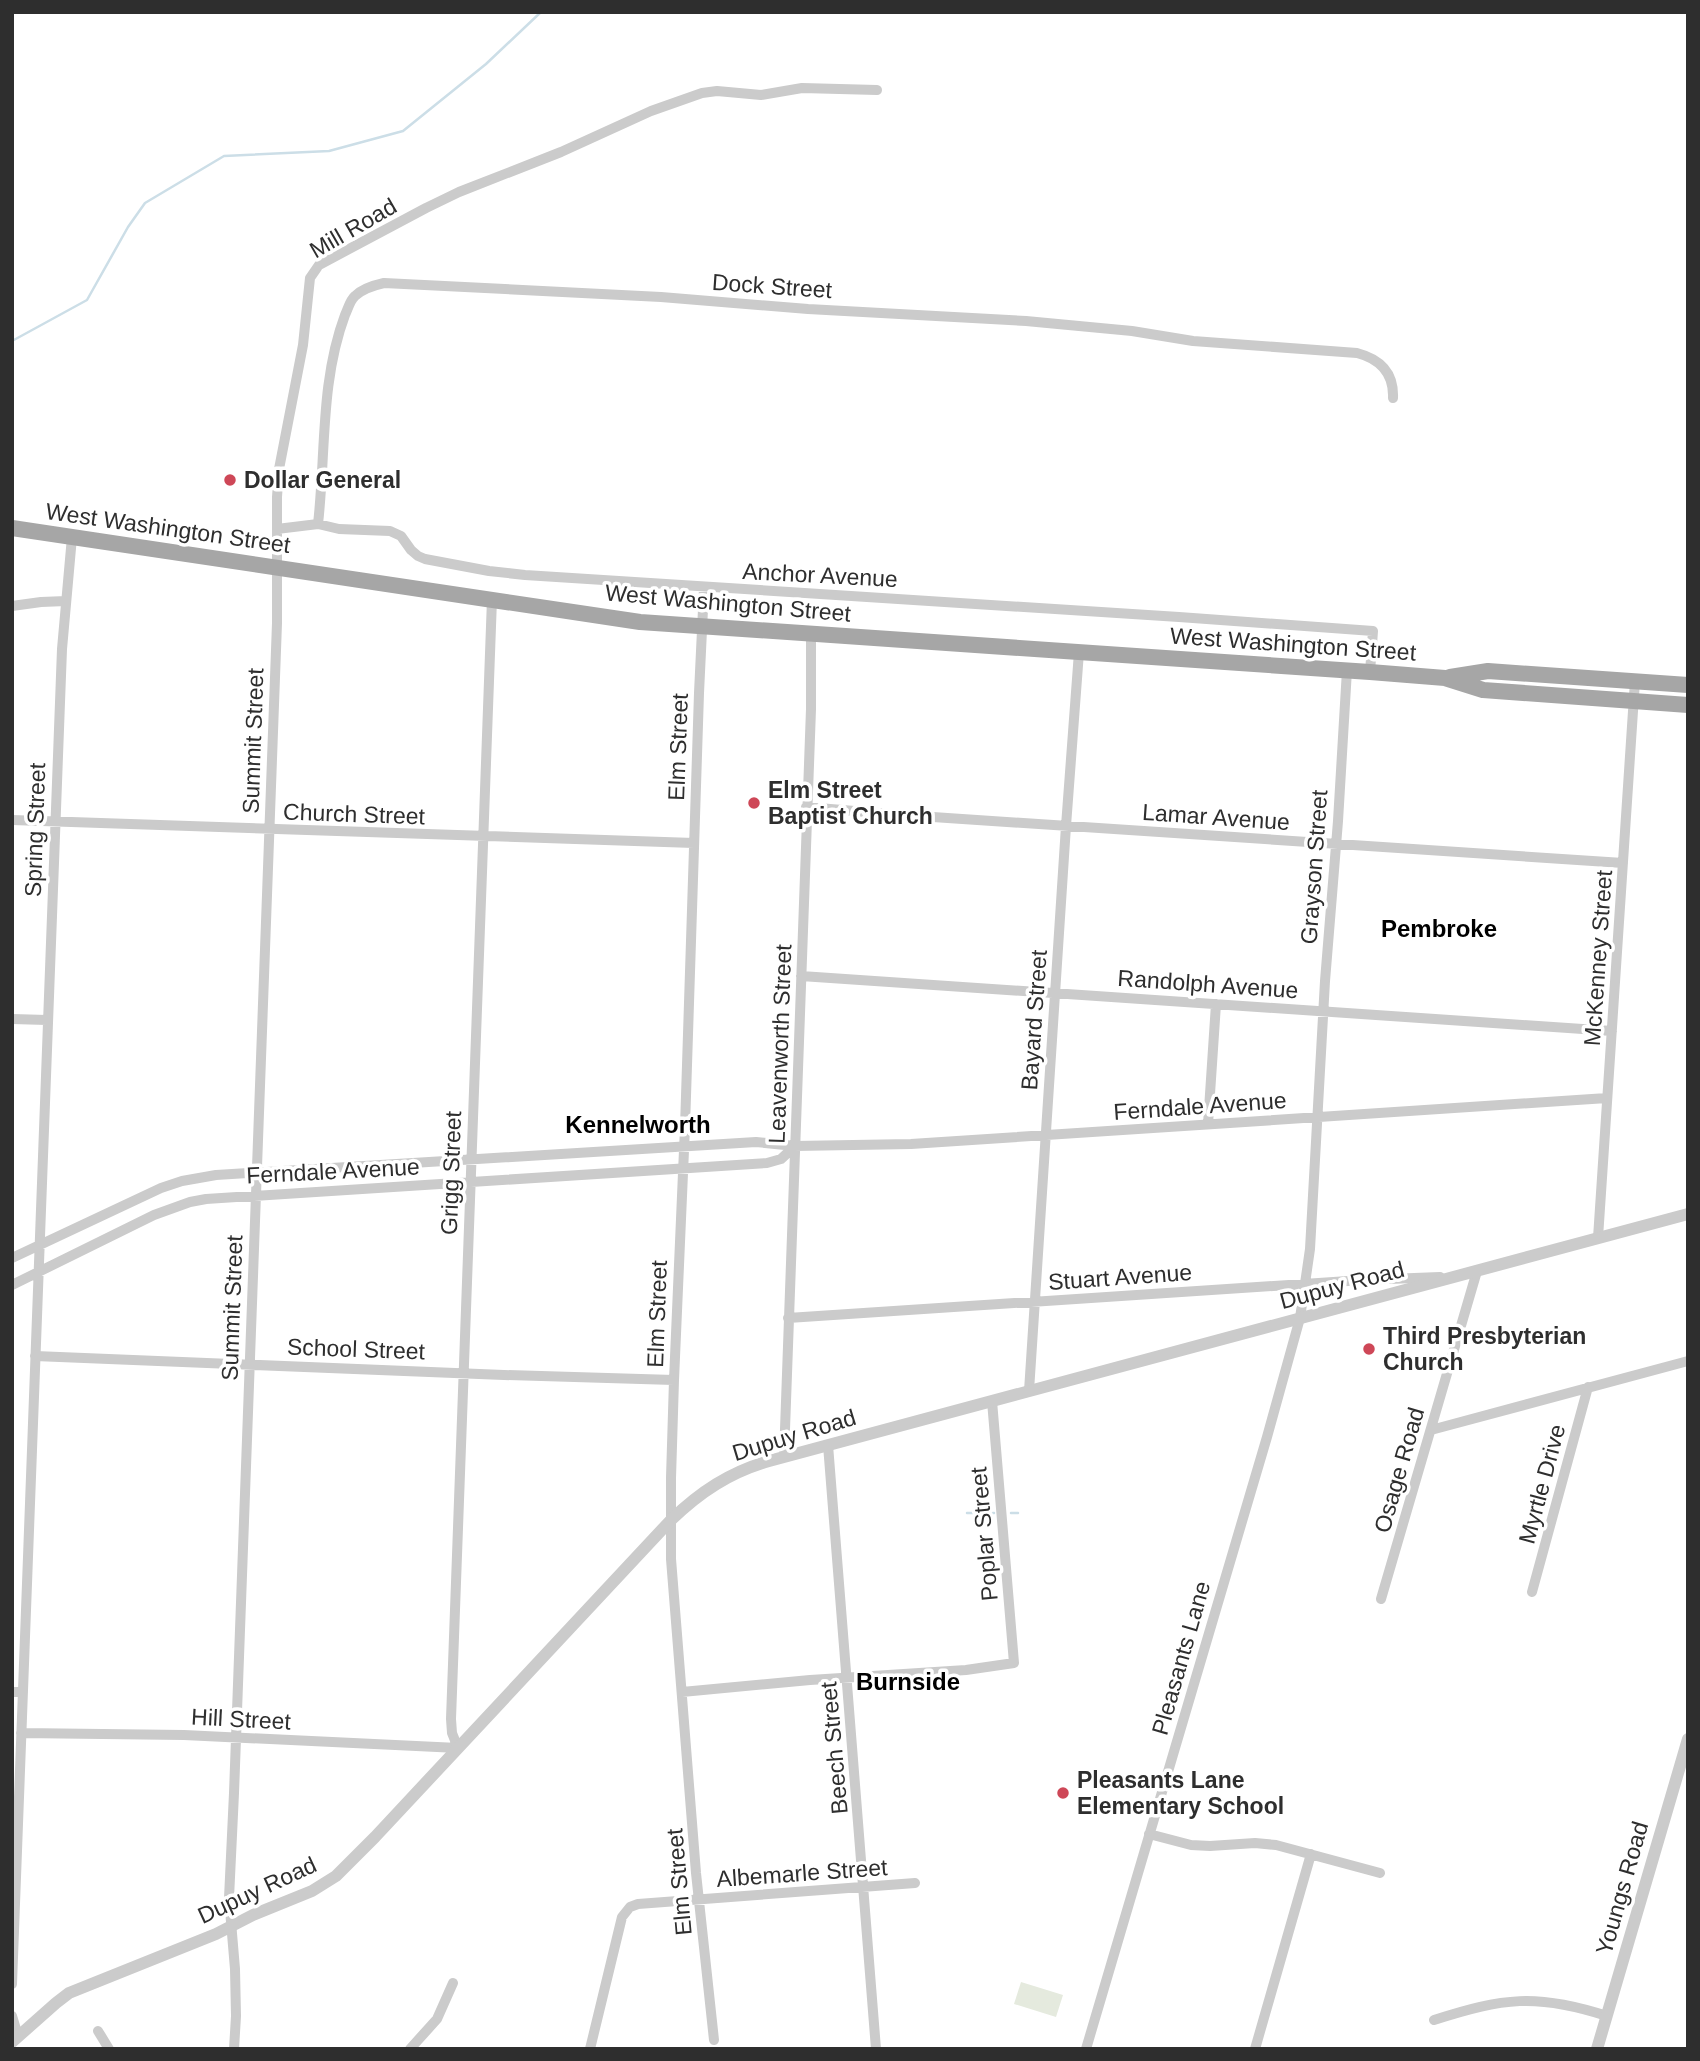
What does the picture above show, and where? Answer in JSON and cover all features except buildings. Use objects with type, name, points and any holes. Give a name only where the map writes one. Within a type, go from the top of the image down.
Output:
[{"type":"main road","name":"West Washington Street","points":[[12,528],[640,622],[1347,670],[1444,678],[1483,690],[1688,705]]},
{"type":"main road","name":"West Washington Street","points":[[1444,678],[1488,671],[1688,685]]},
{"type":"street","name":"Mill Road","points":[[277,567],[276,497],[279,469],[303,345],[310,278],[315,268],[437,203],[608,132],[651,111],[702,93],[717,91],[761,96],[802,88],[877,90]]},
{"type":"street","name":"Dock Street","points":[[318,524],[326,397],[334,350],[351,301],[357,294],[384,283],[661,297],[808,309],[1026,321],[1132,331],[1194,341],[1357,353],[1378,361],[1386,369],[1391,379],[1393,398]]},
{"type":"street","name":"Anchor Avenue","points":[[277,529],[318,524],[339,529],[390,531],[401,536],[418,556],[489,571],[704,588],[1373,631],[1370,672]]},
{"type":"street","name":"Spring Street","points":[[12,1984],[21,1733],[18,1692],[40,1245],[62,649],[72,537]]},
{"type":"street","name":"Summit Street","points":[[234,2049],[235,1969],[230,1875],[277,567]]},
{"type":"street","name":"Elm Street","points":[[704,588],[674,1380],[671,1559],[699,1900],[714,2040]]},
{"type":"street","name":"Grigg Street","points":[[458,1748],[452,1733],[451,1719],[492,599]]},
{"type":"street","points":[[12,606],[66,601]]},
{"type":"street","name":"Leavenworth Street","points":[[784,1457],[811,709],[811,633]]},
{"type":"street","name":"Bayard Street","points":[[1029,1391],[1079,652]]},
{"type":"street","name":"Grayson Street","points":[[1300,1318],[1310,1249],[1323,1011],[1347,670]]},
{"type":"street","name":"McKenney Street","points":[[1598,1238],[1635,681]]},
{"type":"street","name":"Lamar Avenue","points":[[806,807],[1623,863]]},
{"type":"street","name":"Church Street","points":[[12,820],[483,838],[694,843]]},
{"type":"street","name":"Randolph Avenue","points":[[801,976],[1612,1031]]},
{"type":"street","points":[[1208,1124],[1216,1004]]},
{"type":"street","points":[[12,1018],[47,1020]]},
{"type":"street","name":"Ferndale Avenue","points":[[12,1258],[172,1185],[199,1178],[756,1142],[795,1146],[911,1144],[1607,1098]]},
{"type":"street","name":"Ferndale Avenue","points":[[12,1285],[170,1209],[206,1199],[767,1163],[781,1159],[795,1146]]},
{"type":"street","name":"Dupuy Road","points":[[15,2039],[69,1993],[312,1891],[336,1876],[671,1520],[722,1480],[753,1465],[1688,1214]]},
{"type":"street","name":"Osage Road","points":[[1381,1599],[1477,1271]]},
{"type":"street","name":"Stuart Avenue","points":[[788,1318],[1306,1284],[1454,1277]]},
{"type":"street","name":"Pleasants Lane","points":[[1086,2049],[1300,1318]]},
{"type":"street","name":"School Street","points":[[35,1356],[674,1380]]},
{"type":"street","points":[[1431,1430],[1688,1361]]},
{"type":"street","name":"Myrtle Drive","points":[[1532,1592],[1588,1387]]},
{"type":"street","name":"Poplar Street","points":[[848,1678],[966,1670],[1014,1663],[992,1401]]},
{"type":"street","name":"Beech Street","points":[[828,1445],[876,2049]]},
{"type":"street","points":[[682,1692],[848,1678]]},
{"type":"street","name":"Hill Street","points":[[21,1733],[184,1735],[458,1748]]},
{"type":"street","name":"Youngs Road","points":[[1597,2049],[1688,1738]]},
{"type":"street","points":[[1149,1835],[1191,1845],[1276,1845],[1380,1873]]},
{"type":"street","points":[[1255,2049],[1311,1854]]},
{"type":"street","name":"Albemarle Street","points":[[590,2049],[621,1917],[630,1907],[638,1904],[915,1883]]},
{"type":"street","points":[[411,2049],[437,2019],[453,1983]]},
{"type":"street","points":[[1434,2020],[1479,2006],[1520,2000],[1557,2003],[1606,2016]]},
{"type":"street","points":[[12,2016],[15,2039]]},
{"type":"street","points":[[98,2031],[109,2049]]},
{"type":"shaded area","points":[[1021,1982],[1063,1995],[1056,2017],[1014,2004]]},
{"type":"waterway","points":[[12,341],[87,300],[128,227],[145,203],[224,156],[329,151],[403,131],[486,64],[541,12]]},
{"type":"waterway","points":[[967,1513],[994,1513]]},
{"type":"waterway","points":[[1011,1513],[1018,1513]]},
{"type":"place","name":"Dollar General","points":[[230,480]]},
{"type":"place","name":"Elm Street Baptist Church","points":[[754,803]]},
{"type":"place","name":"Third Presbyterian Church","points":[[1369,1349]]},
{"type":"place","name":"Pleasants Lane Elementary School","points":[[1063,1793]]},
{"type":"district","name":"Pembroke","points":[[1439,928]]},
{"type":"district","name":"Kennelworth","points":[[638,1124]]},
{"type":"district","name":"Burnside","points":[[908,1681]]}]
